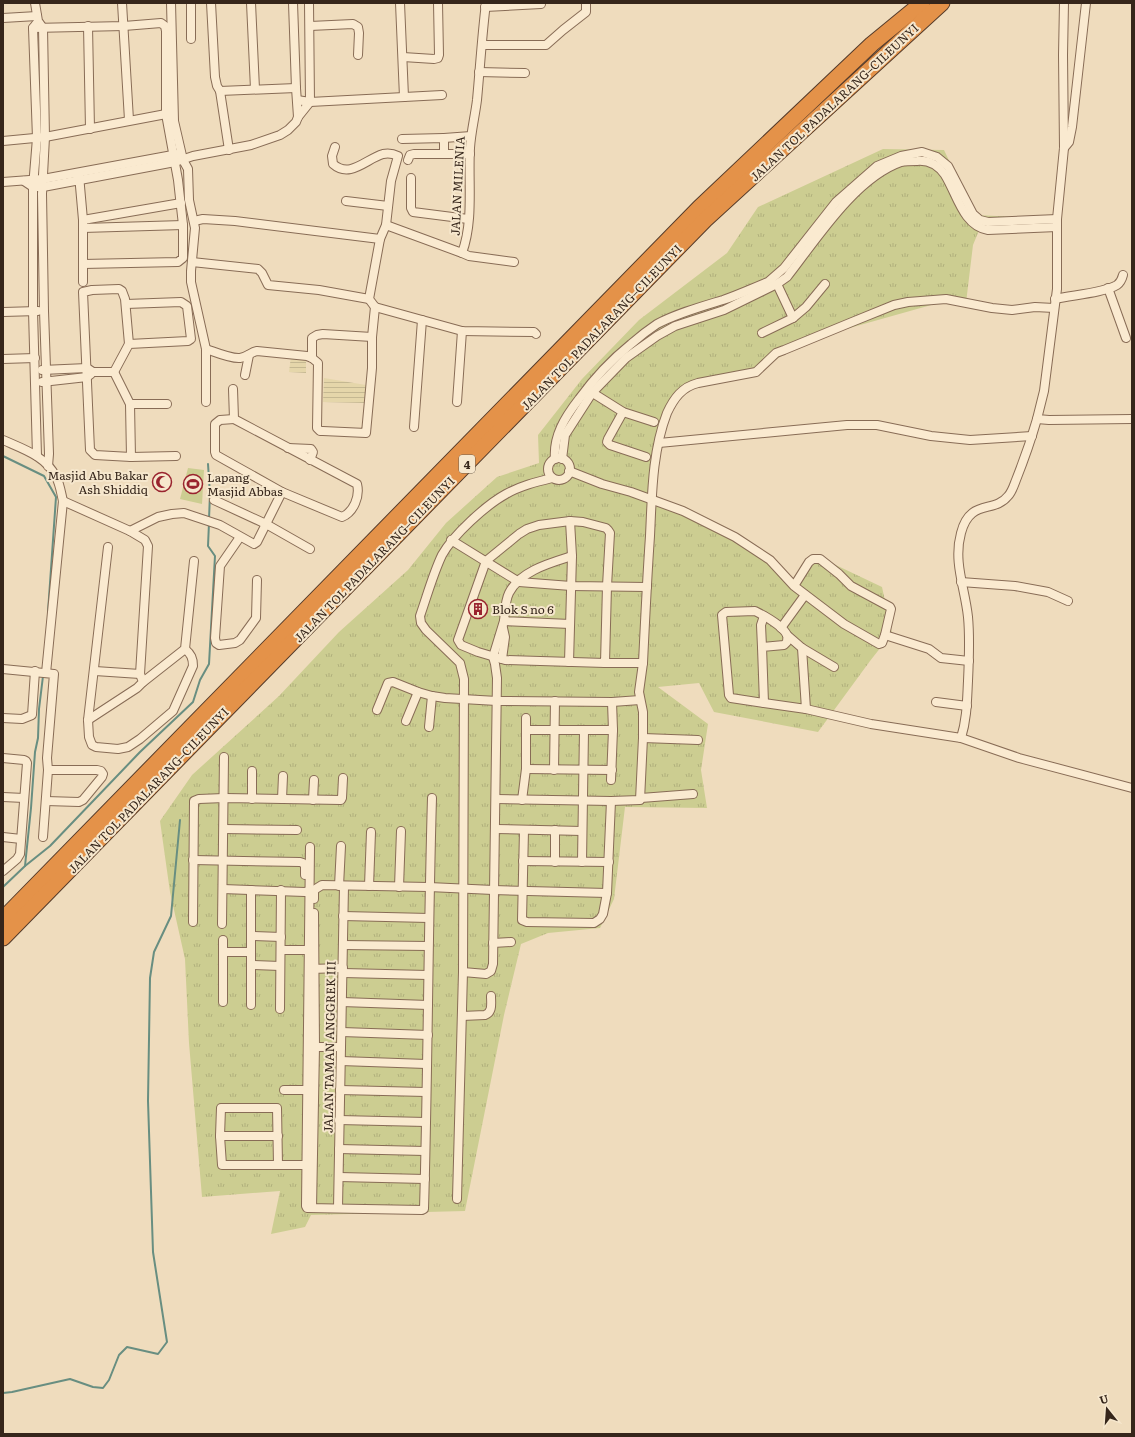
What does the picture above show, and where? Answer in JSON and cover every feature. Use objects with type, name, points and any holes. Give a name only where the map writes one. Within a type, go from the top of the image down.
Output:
[{"type":"highway","name":"JALAN TOL PADALARANG–CILEUNYI","points":[[3,919],[699,208],[872,44],[922,3]]},
{"type":"highway","name":"JALAN TOL PADALARANG–CILEUNYI","points":[[3,938],[705,220],[942,3]]},
{"type":"street","points":[[35,3],[38,23],[43,183],[44,311],[48,466]]},
{"type":"street","points":[[122,3],[129,120]]},
{"type":"street","points":[[83,264],[178,262],[184,255],[178,158],[174,121],[171,3]]},
{"type":"street","points":[[191,3],[191,39]]},
{"type":"street","points":[[211,3],[214,77],[220,91],[229,150]]},
{"type":"street","points":[[251,3],[255,89]]},
{"type":"street","points":[[3,182],[24,181],[43,183],[79,177],[229,150],[251,145],[280,135],[296,122],[298,116],[293,3]]},
{"type":"street","points":[[298,116],[310,102],[309,3]]},
{"type":"street","points":[[400,3],[404,97]]},
{"type":"street","points":[[402,58],[438,58],[438,3]]},
{"type":"street","points":[[482,45],[546,45],[586,12],[586,3]]},
{"type":"street","points":[[961,738],[965,726],[969,661],[968,617],[958,557],[961,533],[966,520],[973,512],[1004,500],[1009,495],[1025,458],[1044,392],[1057,289],[1057,223],[1064,148],[1064,3]]},
{"type":"street","points":[[1064,148],[1069,142],[1072,127],[1086,3]]},
{"type":"street","points":[[486,5],[541,4]]},
{"type":"street","name":"JALAN MILENIA","points":[[386,225],[462,253],[466,239],[471,188],[471,136],[477,100],[486,5]]},
{"type":"street","points":[[3,18],[38,23],[88,26],[164,24],[166,31],[166,114],[178,158],[188,169],[189,200],[195,228],[191,276],[193,296],[203,330],[206,349],[206,402]]},
{"type":"street","points":[[310,26],[353,24],[358,27],[358,56]]},
{"type":"street","points":[[88,26],[90,129]]},
{"type":"street","points":[[479,72],[525,73]]},
{"type":"street","points":[[220,91],[296,88]]},
{"type":"street","points":[[297,100],[310,102],[442,95]]},
{"type":"street","points":[[3,141],[41,138],[166,114]]},
{"type":"street","points":[[402,139],[471,136]]},
{"type":"street","points":[[36,456],[33,311],[33,183],[41,138]]},
{"type":"street","points":[[444,138],[444,154]]},
{"type":"street","points":[[335,147],[332,156],[333,164],[344,170],[358,167],[383,154],[398,155],[399,157],[391,181],[386,225],[380,239],[369,299]]},
{"type":"street","points":[[589,391],[593,379],[614,358],[656,325],[675,316],[731,297],[768,282],[774,278],[784,268],[836,202],[868,173],[886,162],[901,156],[922,152],[937,157],[948,166],[974,214],[988,226]]},
{"type":"street","points":[[408,160],[410,155],[414,154],[470,154]]},
{"type":"street","points":[[568,474],[568,464],[558,459],[554,448],[560,426],[589,391],[626,358],[675,326],[724,310],[777,284],[787,277],[841,208],[880,172],[903,162],[924,161],[935,164],[944,174],[966,216],[980,228],[988,226],[1057,223]]},
{"type":"street","points":[[79,177],[83,224],[84,282]]},
{"type":"street","points":[[411,178],[411,208],[413,212],[468,218]]},
{"type":"street","points":[[346,201],[388,206]]},
{"type":"street","points":[[83,224],[181,203]]},
{"type":"street","points":[[194,221],[203,219],[235,221],[380,239]]},
{"type":"street","points":[[83,224],[183,225]]},
{"type":"street","points":[[462,253],[469,256],[514,262]]},
{"type":"street","points":[[192,262],[258,270],[262,273],[268,285],[319,290],[369,299],[375,306],[462,331],[534,332],[536,334]]},
{"type":"street","points":[[1055,299],[1108,288],[1118,284],[1123,275]]},
{"type":"street","points":[[777,284],[793,318]]},
{"type":"street","points":[[762,333],[793,318],[806,307],[825,284]]},
{"type":"street","points":[[1108,288],[1126,338]]},
{"type":"street","points":[[114,372],[129,344],[124,294],[118,289],[92,290],[83,292],[89,372],[90,452],[95,455],[131,457],[176,456]]},
{"type":"street","points":[[641,798],[644,738],[643,712],[639,692],[643,663],[651,500],[655,463],[667,414],[674,400],[683,389],[698,383],[756,372],[776,353],[894,305],[908,302],[946,299],[996,309],[1012,310],[1035,307],[1054,308]]},
{"type":"street","points":[[126,304],[181,302],[187,306],[192,336],[188,341],[129,344]]},
{"type":"street","points":[[206,349],[240,358],[258,351],[307,356],[312,358],[318,363],[317,428],[323,431],[366,433],[372,368],[372,337],[375,306]]},
{"type":"street","points":[[3,312],[44,311]]},
{"type":"street","points":[[414,427],[422,320]]},
{"type":"street","points":[[457,402],[462,331]]},
{"type":"street","points":[[312,358],[312,338],[317,335],[323,334],[372,337]]},
{"type":"street","points":[[245,375],[249,355]]},
{"type":"street","points":[[3,359],[35,358]]},
{"type":"street","points":[[35,370],[114,372]]},
{"type":"street","points":[[35,382],[47,381],[89,372]]},
{"type":"street","points":[[114,372],[130,404],[131,457]]},
{"type":"street","points":[[233,389],[234,419]]},
{"type":"street","points":[[589,391],[623,412],[654,422]]},
{"type":"street","points":[[130,404],[167,404]]},
{"type":"street","points":[[623,412],[607,442],[610,445],[646,457]]},
{"type":"street","points":[[234,419],[356,484],[358,493],[356,503],[342,517],[282,492],[216,455],[215,424],[220,420],[234,419]]},
{"type":"street","points":[[1037,419],[1132,419]]},
{"type":"street","points":[[659,444],[846,425],[877,425],[931,436],[970,440],[1032,436]]},
{"type":"street","points":[[3,440],[36,456],[48,466],[56,477],[63,501],[43,672],[32,715],[22,719],[3,718]]},
{"type":"street","points":[[550,475],[549,464],[558,459]]},
{"type":"street","points":[[568,474],[631,492],[683,511],[735,537],[770,560],[794,586],[844,624],[867,638],[881,644],[885,635],[891,609],[890,607],[851,586],[820,559],[813,559],[810,562],[794,586]]},
{"type":"street","points":[[550,475],[559,480],[568,474]]},
{"type":"street","points":[[457,1199],[462,1016],[464,679],[460,663],[426,630],[420,616],[442,556],[451,540],[485,509],[505,494],[550,475]]},
{"type":"street","points":[[130,531],[158,517],[184,513],[220,525],[250,543],[255,543],[282,492]]},
{"type":"street","points":[[214,500],[266,524],[310,549]]},
{"type":"street","points":[[63,501],[130,531],[145,540],[148,546],[142,678],[137,688],[88,720]]},
{"type":"street","points":[[605,663],[610,533],[608,530],[583,522],[570,521],[539,525],[527,529],[519,534],[486,561],[458,640],[461,645],[502,659],[569,662],[605,663],[643,663]]},
{"type":"street","points":[[569,662],[572,556],[570,521]]},
{"type":"street","points":[[240,537],[220,566],[215,638],[219,645],[234,643],[240,640],[256,618],[257,580]]},
{"type":"street","points":[[451,540],[519,582],[571,586],[647,588]]},
{"type":"street","points":[[108,547],[95,671],[88,720],[90,741],[92,745],[96,747],[123,748],[140,739],[173,711],[193,666],[193,658],[190,652],[185,649]]},
{"type":"street","points":[[462,972],[486,974],[492,971],[493,964],[497,678],[493,657],[503,624],[509,594],[519,582],[541,566],[572,556]]},
{"type":"street","points":[[185,649],[194,561]]},
{"type":"street","points":[[961,582],[1015,586],[1048,592],[1068,601]]},
{"type":"street","points":[[781,628],[805,595]]},
{"type":"street","points":[[834,667],[802,648],[781,628],[755,611],[726,612],[722,615],[729,695],[731,698],[806,709],[871,724],[961,738],[1019,758],[1132,788]]},
{"type":"street","points":[[764,616],[760,625],[764,703]]},
{"type":"street","points":[[503,624],[570,624]]},
{"type":"street","points":[[502,659],[505,637],[503,624]]},
{"type":"street","points":[[762,647],[784,645],[788,642],[787,635]]},
{"type":"street","points":[[885,635],[929,649],[941,658],[969,661]]},
{"type":"street","points":[[802,648],[802,675],[806,709]]},
{"type":"street","points":[[95,671],[142,678],[185,649]]},
{"type":"street","points":[[3,669],[43,672]]},
{"type":"street","points":[[43,672],[48,770],[43,837]]},
{"type":"street","points":[[377,710],[390,682],[432,696],[464,699],[612,702],[640,700]]},
{"type":"street","points":[[406,721],[418,692]]},
{"type":"street","points":[[429,727],[432,696]]},
{"type":"street","points":[[554,770],[555,701]]},
{"type":"street","points":[[611,780],[613,730],[612,702]]},
{"type":"street","points":[[936,702],[967,706]]},
{"type":"street","points":[[522,800],[526,769],[526,718]]},
{"type":"street","points":[[526,730],[613,730]]},
{"type":"street","points":[[582,862],[584,731]]},
{"type":"street","points":[[644,738],[698,740]]},
{"type":"street","points":[[222,924],[224,757]]},
{"type":"street","points":[[3,758],[26,761],[19,856],[3,871]]},
{"type":"street","points":[[526,769],[612,770]]},
{"type":"street","points":[[46,801],[75,802],[83,800],[103,774],[101,771],[97,770],[48,770]]},
{"type":"street","points":[[252,771],[252,799]]},
{"type":"street","points":[[282,799],[283,776]]},
{"type":"street","points":[[193,922],[194,801],[199,799],[224,798],[313,800],[342,799],[343,778]]},
{"type":"street","points":[[313,800],[314,780]]},
{"type":"street","points":[[496,799],[639,801],[641,798],[693,794]]},
{"type":"street","points":[[3,797],[24,798]]},
{"type":"street","points":[[310,846],[309,891],[312,968],[306,1206],[307,1208],[422,1210],[424,1209],[426,1064],[428,1034],[429,887],[432,798]]},
{"type":"street","points":[[524,830],[522,920],[527,922],[594,923],[600,919],[603,914],[607,893],[611,801]]},
{"type":"street","points":[[224,829],[297,830]]},
{"type":"street","points":[[496,829],[582,831]]},
{"type":"street","points":[[555,830],[555,862]]},
{"type":"street","points":[[399,887],[400,831]]},
{"type":"street","points":[[369,886],[371,832]]},
{"type":"street","points":[[3,837],[21,839]]},
{"type":"street","name":"JALAN TAMAN ANGGREK III","points":[[338,1208],[343,970],[341,846]]},
{"type":"street","points":[[193,860],[303,863],[309,891]]},
{"type":"street","points":[[523,862],[609,862]]},
{"type":"street","points":[[223,889],[309,891],[322,886],[369,886],[607,893]]},
{"type":"street","points":[[251,890],[251,1005]]},
{"type":"street","points":[[280,1009],[281,890]]},
{"type":"street","points":[[343,916],[429,918]]},
{"type":"street","points":[[251,936],[281,937]]},
{"type":"street","points":[[223,940],[223,1002]]},
{"type":"street","points":[[493,943],[512,942]]},
{"type":"street","points":[[343,945],[428,946]]},
{"type":"street","points":[[280,950],[312,950]]},
{"type":"street","points":[[223,952],[251,952]]},
{"type":"street","points":[[251,965],[280,966]]},
{"type":"street","points":[[312,968],[428,975]]},
{"type":"street","points":[[312,968],[315,1046],[312,1208]]},
{"type":"street","points":[[462,1016],[489,1014],[491,1010],[491,996]]},
{"type":"street","points":[[342,1002],[428,1005]]},
{"type":"street","points":[[342,1032],[428,1034]]},
{"type":"street","points":[[315,1046],[341,1047]]},
{"type":"street","points":[[341,1061],[426,1064]]},
{"type":"street","points":[[284,1090],[308,1090]]},
{"type":"street","points":[[340,1090],[426,1092]]},
{"type":"street","points":[[278,1165],[278,1109],[276,1107],[222,1107],[220,1136],[222,1165],[278,1165],[306,1165]]},
{"type":"street","points":[[339,1120],[426,1122]]},
{"type":"street","points":[[220,1136],[278,1136]]},
{"type":"street","points":[[339,1149],[425,1151]]},
{"type":"street","points":[[339,1177],[424,1179]]},
{"type":"shaded area","points":[[291,356],[306,357],[306,373],[289,372]]},
{"type":"shaded area","points":[[324,378],[366,385],[364,403],[323,402]]},
{"type":"green space","points":[[883,149],[944,150],[975,215],[1057,219],[980,228],[973,245],[966,303],[949,300],[814,338],[755,371],[690,384],[665,422],[653,484],[659,501],[736,535],[792,583],[799,574],[821,558],[882,587],[892,633],[818,732],[714,712],[699,683],[658,687],[708,724],[701,770],[707,808],[625,807],[614,899],[600,928],[548,933],[521,944],[504,1015],[465,1211],[311,1215],[305,1227],[271,1234],[280,1191],[202,1197],[189,1043],[185,959],[170,892],[160,821],[192,775],[279,696],[339,632],[408,570],[446,523],[497,477],[539,463],[538,435],[582,379],[639,320],[727,253],[758,207]]},
{"type":"green space","name":"Lapang Masjid Abbas","points":[[188,468],[204,470],[202,504],[180,499]]},
{"type":"waterway","points":[[3,456],[44,476],[56,497],[48,612]]},
{"type":"waterway","points":[[208,464],[210,494],[209,519]]},
{"type":"waterway","points":[[3,887],[25,866],[50,846],[140,752],[193,702],[200,680],[209,664],[215,556],[208,546],[209,523]]},
{"type":"waterway","points":[[25,866],[43,676]]},
{"type":"waterway","points":[[3,1393],[70,1379],[93,1387],[103,1388],[109,1380],[119,1355],[127,1347],[158,1354],[167,1342],[153,1252],[148,1101],[150,978],[154,952],[171,916],[180,820]]},
{"type":"place","name":"Masjid Abu Bakar Ash Shiddiq","points":[[162,482]]},
{"type":"place","name":"Lapang Masjid Abbas","points":[[193,484]]},
{"type":"place","name":"Blok S no 6","points":[[478,609]]}]
